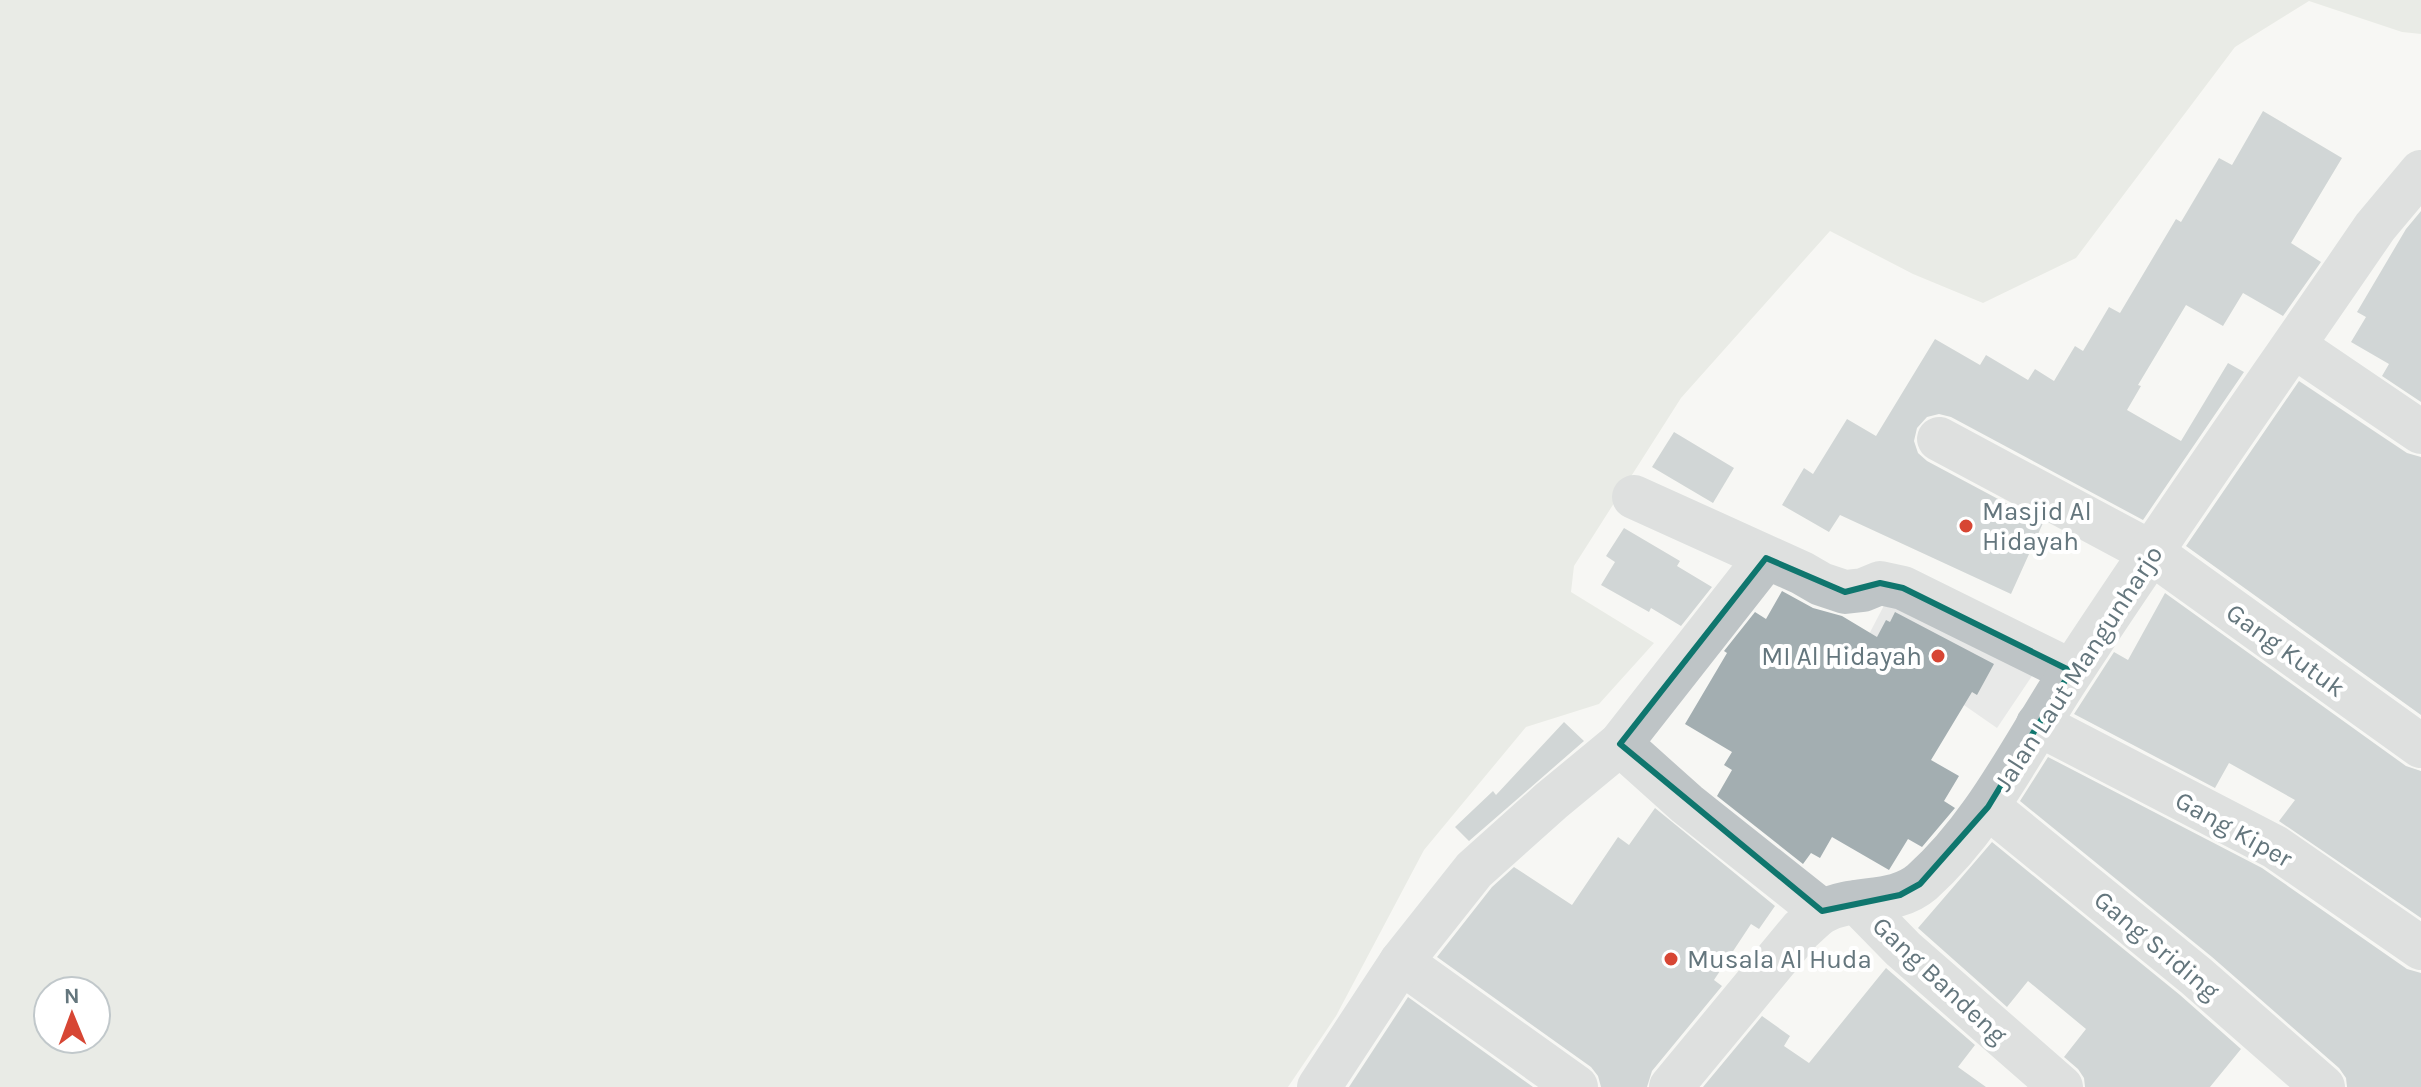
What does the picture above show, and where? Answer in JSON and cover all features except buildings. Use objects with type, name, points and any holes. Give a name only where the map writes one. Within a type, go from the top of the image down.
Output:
[{"type":"street","name":"Jalan Laut Mangunharjo","points":[[1840,907],[1900,895],[1920,884],[1988,807],[2071,671],[2375,227],[2421,172]]},
{"type":"street","points":[[2294,346],[2421,432]]},
{"type":"street","name":"Gang Kutuk","points":[[1939,439],[2152,553],[2421,746]]},
{"type":"street","points":[[1634,497],[1821,584],[1845,592],[1863,590],[1880,583],[1903,588],[2071,671]]},
{"type":"street","points":[[1319,1087],[1401,962],[1474,870],[1620,744],[1766,558]]},
{"type":"street","name":"Gang Kiper","points":[[2038,724],[2275,847],[2421,948]]},
{"type":"street","name":"Gang Bandeng","points":[[1620,744],[1687,804],[1903,949],[2061,1087]]},
{"type":"street","name":"Gang Sriding","points":[[1988,807],[2196,976],[2323,1087]]},
{"type":"street","points":[[1671,1087],[1801,930],[1840,907]]},
{"type":"street","points":[[1401,962],[1576,1087]]},
{"type":"highlighted area","points":[[1766,558],[1845,592],[1880,583],[1903,588],[2071,671],[1988,807],[1920,884],[1900,895],[1822,911],[1620,744]]},
{"type":"shaded area","points":[[0,0],[2421,0],[2421,34],[2402,32],[2309,1],[2235,47],[2076,258],[1983,303],[1913,274],[1830,231],[1681,398],[1574,566],[1571,592],[1654,643],[1599,704],[1526,727],[1424,850],[1336,1016],[1288,1087],[0,1087]]},
{"type":"shaded area","name":"MI Al Hidayah","points":[[1891,592],[2038,667],[1997,728],[1912,669],[1853,665]]},
{"type":"place","name":"Masjid Al Hidayah","points":[[1966,526]]},
{"type":"place","name":"MI Al Hidayah","points":[[1938,656]]},
{"type":"place","name":"Musala Al Huda","points":[[1671,959]]}]
